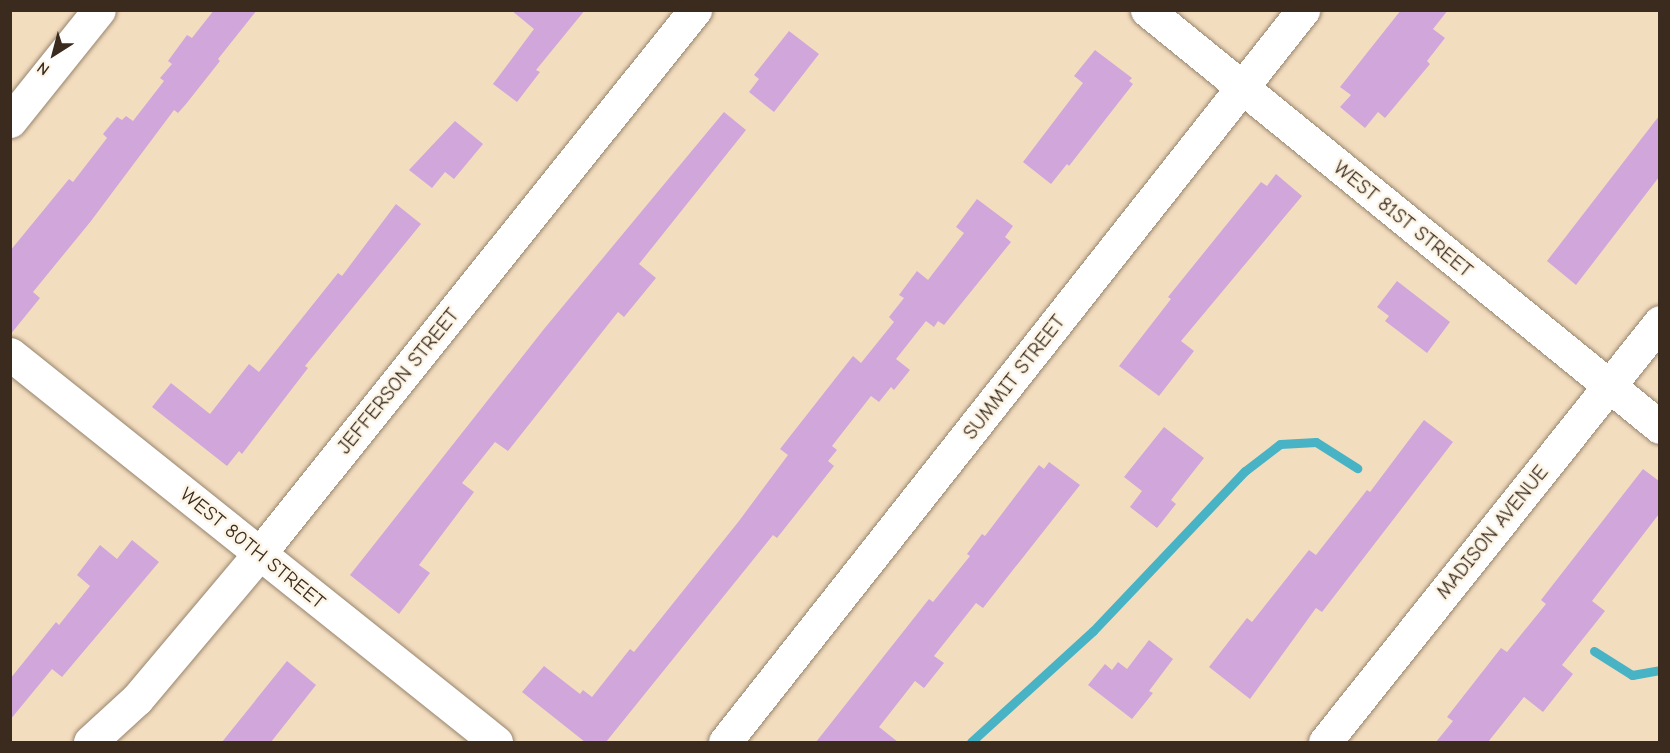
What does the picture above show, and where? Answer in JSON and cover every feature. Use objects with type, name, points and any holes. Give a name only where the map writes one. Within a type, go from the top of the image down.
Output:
[{"type":"street","points":[[10,121],[99,10]]},
{"type":"street","name":"JEFFERSON STREET","points":[[90,742],[137,699],[260,553],[695,10]]},
{"type":"street","name":"WEST 81ST STREET","points":[[1147,10],[1659,427]]},
{"type":"street","name":"SUMMIT STREET","points":[[725,742],[1303,10]]},
{"type":"street","name":"MADISON AVENUE","points":[[1325,742],[1659,322]]},
{"type":"street","name":"WEST 80TH STREET","points":[[10,354],[496,742]]},
{"type":"building","points":[[214,10],[257,10],[186,104],[178,113],[174,110],[91,221],[33,292],[40,298],[10,335],[10,251],[69,179],[73,182],[107,138],[103,134],[117,117],[122,120],[126,116],[133,121],[164,81],[160,78],[172,64],[168,61],[187,35],[192,38]]},
{"type":"building","points":[[511,10],[585,10],[536,70],[540,72],[517,102],[493,84],[534,29]]},
{"type":"building","points":[[1401,10],[1448,10],[1433,29],[1445,38],[1427,61],[1430,64],[1385,118],[1378,112],[1365,128],[1340,107],[1351,95],[1340,87]]},
{"type":"building","points":[[789,31],[819,54],[774,112],[749,92],[759,79],[754,75]]},
{"type":"building","points":[[1095,50],[1132,78],[1129,81],[1133,84],[1069,166],[1067,164],[1051,184],[1023,162],[1083,83],[1074,76]]},
{"type":"building","points":[[724,112],[746,130],[639,264],[656,278],[624,317],[618,312],[508,451],[495,442],[462,483],[474,492],[419,565],[430,573],[399,614],[350,575],[544,329]]},
{"type":"building","points":[[1659,116],[1659,177],[1576,285],[1547,261]]},
{"type":"building","points":[[455,121],[483,144],[454,179],[445,172],[432,188],[409,170]]},
{"type":"building","points":[[1276,174],[1302,196],[1181,341],[1194,351],[1159,396],[1119,366],[1171,299],[1168,297],[1261,182],[1267,186]]},
{"type":"building","points":[[977,199],[1013,226],[1005,237],[1011,242],[944,325],[938,321],[934,327],[926,321],[896,359],[910,370],[894,390],[891,387],[879,402],[871,396],[832,446],[837,450],[828,461],[834,466],[777,538],[773,535],[606,742],[585,742],[522,692],[544,666],[580,694],[583,690],[592,697],[630,649],[634,652],[739,521],[788,455],[780,449],[853,356],[861,363],[894,322],[889,317],[904,298],[899,295],[917,271],[928,280],[964,233],[956,227]]},
{"type":"building","points":[[396,204],[421,224],[305,366],[308,368],[242,454],[239,451],[227,466],[152,407],[171,383],[210,414],[249,364],[259,372],[338,273],[342,276]]},
{"type":"building","points":[[1397,281],[1450,322],[1427,353],[1385,321],[1389,316],[1377,307]]},
{"type":"building","points":[[1424,420],[1453,442],[1322,612],[1316,608],[1250,699],[1209,667],[1247,618],[1252,622],[1309,550],[1316,555],[1367,490],[1370,492]]},
{"type":"building","points":[[1164,427],[1204,458],[1171,500],[1176,504],[1157,528],[1130,507],[1142,491],[1124,477]]},
{"type":"building","points":[[1049,462],[1080,485],[983,608],[976,603],[934,656],[944,663],[924,688],[915,681],[879,727],[898,742],[816,742],[929,599],[933,602],[970,556],[967,554],[982,534],[985,536],[1039,465],[1044,469]]},
{"type":"building","points":[[1643,469],[1659,481],[1659,514],[1592,601],[1605,611],[1562,665],[1573,674],[1543,712],[1524,697],[1488,742],[1436,742],[1453,721],[1447,717],[1501,648],[1507,652],[1546,604],[1541,600]]},
{"type":"building","points":[[132,540],[159,562],[62,677],[52,669],[10,720],[10,679],[56,622],[59,625],[90,586],[77,575],[100,545],[117,559]]},
{"type":"building","points":[[1149,640],[1173,659],[1149,691],[1153,693],[1132,719],[1088,685],[1105,664],[1112,670],[1118,662],[1127,669]]},
{"type":"building","points":[[287,661],[316,685],[271,742],[222,742]]},
{"type":"waterway","points":[[971,742],[1093,631],[1245,471],[1280,444],[1316,442],[1357,468]]},
{"type":"waterway","points":[[1594,651],[1632,675],[1660,670]]}]
